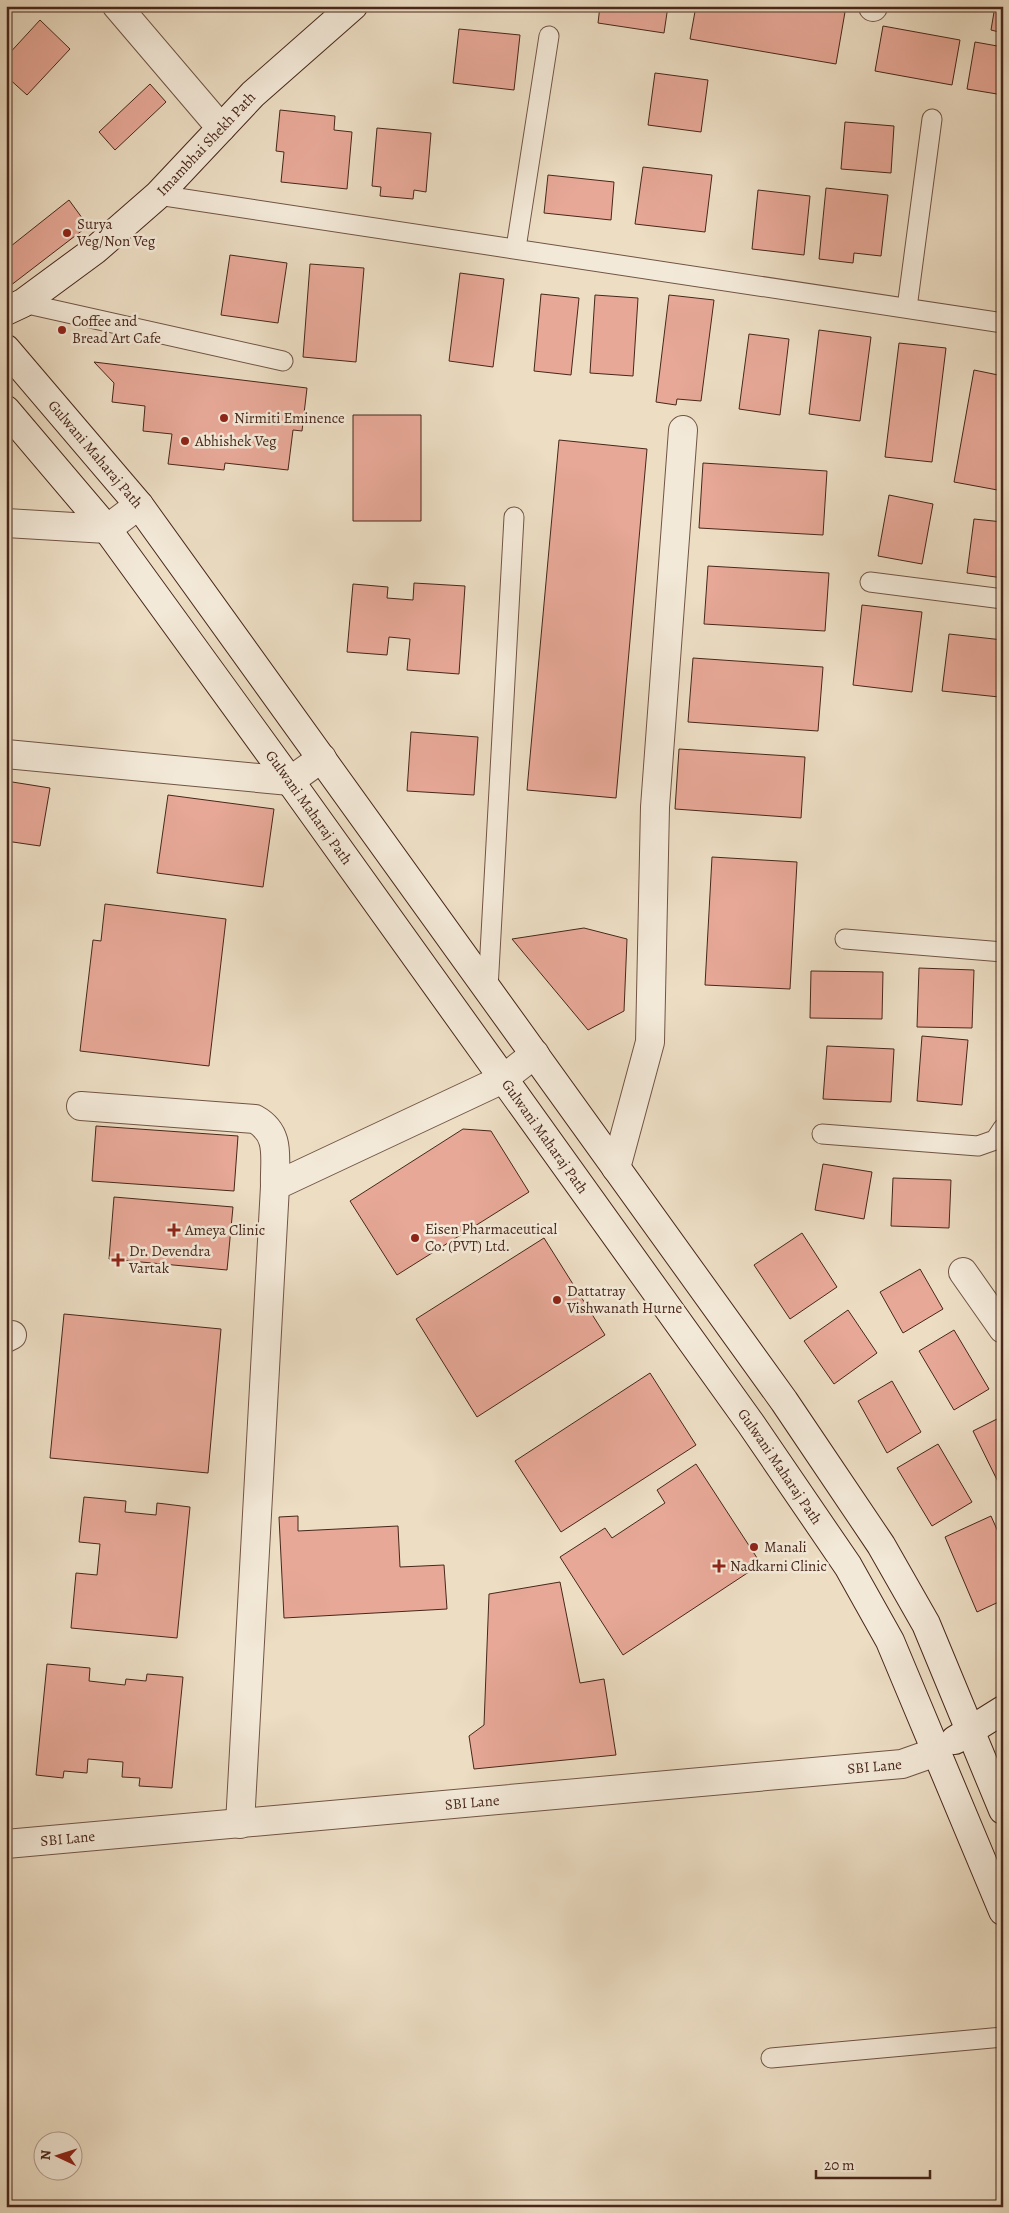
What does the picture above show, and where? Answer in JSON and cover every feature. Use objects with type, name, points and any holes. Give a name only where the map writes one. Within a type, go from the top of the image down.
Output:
[{"type":"street","points":[[117,6],[221,128]]},
{"type":"street","name":"Imambhai Shekh Path","points":[[14,307],[95,250],[158,194],[253,94],[341,10]]},
{"type":"street","name":"Gulwani Maharaj Path","points":[[6,349],[139,505],[784,1401],[882,1544],[926,1624],[1003,1810]]},
{"type":"street","name":"Gulwani Maharaj Path","points":[[6,410],[107,529],[751,1424],[848,1566],[890,1641],[1003,1911]]},
{"type":"street","points":[[616,1168],[650,1042],[655,807],[683,430]]},
{"type":"street","points":[[6,523],[107,529],[139,505]]},
{"type":"street","points":[[6,754],[290,781],[322,758]]},
{"type":"street","points":[[275,1186],[503,1079],[535,1054]]},
{"type":"street","points":[[81,1106],[255,1118],[265,1125],[274,1137],[275,1186],[240,1824]]},
{"type":"street","points":[[963,1272],[1003,1329]]},
{"type":"street","name":"SBI Lane","points":[[6,1844],[902,1764],[936,1752],[1003,1710]]},
{"type":"lane","points":[[516,248],[549,36]]},
{"type":"lane","points":[[907,308],[932,119]]},
{"type":"lane","points":[[158,194],[1003,322]]},
{"type":"lane","points":[[14,307],[283,361]]},
{"type":"lane","points":[[488,989],[514,517]]},
{"type":"lane","points":[[870,582],[1003,599]]},
{"type":"lane","points":[[845,939],[1003,952]]},
{"type":"lane","points":[[822,1134],[978,1146],[994,1140],[1003,1128]]},
{"type":"lane","points":[[772,2058],[1003,2037]]},
{"type":"building","points":[[600,6],[668,6],[664,33],[598,23]]},
{"type":"building","points":[[696,6],[813,6],[845,12],[836,64],[690,39]]},
{"type":"building","points":[[995,6],[1003,6],[1003,33],[991,30]]},
{"type":"building","points":[[40,20],[70,49],[27,95],[6,76],[6,57]]},
{"type":"building","points":[[883,26],[960,40],[952,85],[875,71]]},
{"type":"building","points":[[459,29],[520,35],[514,90],[453,83]]},
{"type":"building","points":[[975,42],[1003,47],[1003,95],[967,89]]},
{"type":"building","points":[[655,73],[708,80],[701,132],[648,125]]},
{"type":"building","points":[[150,84],[166,102],[115,150],[99,132]]},
{"type":"building","points":[[280,110],[335,116],[334,130],[352,132],[347,189],[281,182],[284,152],[276,151]]},
{"type":"building","points":[[845,122],[894,126],[891,173],[841,169]]},
{"type":"building","points":[[377,128],[431,133],[426,192],[414,190],[413,199],[380,196],[381,187],[372,186]]},
{"type":"building","points":[[643,167],[712,175],[705,232],[635,224]]},
{"type":"building","points":[[548,175],[614,182],[611,220],[544,213]]},
{"type":"building","points":[[826,188],[888,195],[881,256],[854,253],[853,263],[819,259]]},
{"type":"building","points":[[758,190],[810,196],[804,255],[752,249]]},
{"type":"building","points":[[69,200],[88,226],[6,289],[6,250]]},
{"type":"building","points":[[230,255],[287,263],[278,323],[221,315]]},
{"type":"building","points":[[310,264],[364,268],[356,362],[303,357]]},
{"type":"building","points":[[460,273],[504,279],[493,367],[449,361]]},
{"type":"building","points":[[541,294],[579,298],[571,375],[534,371]]},
{"type":"building","points":[[595,295],[638,298],[633,376],[590,373]]},
{"type":"building","points":[[669,295],[714,300],[701,401],[677,399],[676,405],[656,402]]},
{"type":"building","points":[[819,330],[871,337],[860,421],[809,414]]},
{"type":"building","points":[[749,334],[789,339],[780,415],[739,409]]},
{"type":"building","points":[[899,343],[946,348],[932,462],[885,457]]},
{"type":"building","name":"Nirmiti Eminence","points":[[94,362],[307,388],[302,431],[293,430],[288,470],[225,463],[224,470],[168,464],[172,434],[143,431],[145,406],[112,402],[114,383]]},
{"type":"building","points":[[974,370],[1003,376],[1003,491],[954,482]]},
{"type":"building","points":[[353,415],[421,415],[421,521],[353,521]]},
{"type":"building","points":[[559,440],[647,449],[616,798],[527,790]]},
{"type":"building","points":[[703,463],[827,471],[823,535],[699,528]]},
{"type":"building","points":[[889,495],[933,504],[922,564],[878,556]]},
{"type":"building","points":[[974,519],[1003,522],[1003,578],[967,573]]},
{"type":"building","points":[[708,566],[829,573],[825,631],[704,624]]},
{"type":"building","points":[[414,583],[465,586],[459,674],[407,670],[410,639],[389,637],[387,655],[347,652],[353,584],[388,587],[387,598],[413,600]]},
{"type":"building","points":[[862,605],[922,612],[912,692],[853,685]]},
{"type":"building","points":[[949,634],[1003,640],[1003,666],[999,697],[942,691]]},
{"type":"building","points":[[693,658],[823,667],[818,731],[688,722]]},
{"type":"building","points":[[411,732],[478,737],[474,795],[407,791]]},
{"type":"building","points":[[679,749],[805,757],[801,818],[675,809]]},
{"type":"building","points":[[6,781],[50,788],[40,846],[6,841]]},
{"type":"building","points":[[168,795],[274,809],[263,887],[157,873]]},
{"type":"building","points":[[712,857],[797,862],[790,989],[705,985]]},
{"type":"building","points":[[105,904],[226,919],[209,1066],[80,1051],[93,940],[101,941]]},
{"type":"building","points":[[584,928],[627,939],[624,1011],[588,1030],[512,939]]},
{"type":"building","points":[[919,968],[974,970],[972,1028],[917,1027]]},
{"type":"building","points":[[811,971],[883,972],[882,1019],[810,1018]]},
{"type":"building","points":[[922,1036],[968,1040],[962,1105],[917,1101]]},
{"type":"building","points":[[827,1046],[894,1049],[891,1102],[823,1099]]},
{"type":"building","points":[[96,1126],[238,1136],[234,1191],[92,1181]]},
{"type":"building","name":"Eisen Pharmaceutical Co. (PVT) Ltd.","points":[[463,1129],[491,1131],[529,1192],[397,1275],[350,1201]]},
{"type":"building","points":[[823,1164],[872,1172],[864,1219],[815,1210]]},
{"type":"building","points":[[893,1178],[951,1180],[949,1228],[891,1226]]},
{"type":"building","points":[[114,1197],[233,1207],[227,1270],[109,1259]]},
{"type":"building","points":[[802,1233],[837,1287],[790,1319],[754,1265]]},
{"type":"building","points":[[544,1238],[605,1335],[477,1417],[416,1319]]},
{"type":"building","points":[[920,1269],[943,1309],[903,1333],[880,1292]]},
{"type":"building","points":[[848,1310],[877,1353],[834,1384],[804,1341]]},
{"type":"building","points":[[64,1314],[221,1329],[208,1473],[50,1458]]},
{"type":"building","points":[[954,1330],[989,1389],[954,1410],[919,1351]]},
{"type":"building","points":[[650,1373],[696,1445],[561,1532],[515,1461]]},
{"type":"building","points":[[892,1381],[921,1432],[887,1453],[858,1401]]},
{"type":"building","points":[[1003,1416],[1003,1490],[1002,1490],[973,1431]]},
{"type":"building","points":[[938,1444],[972,1502],[932,1526],[897,1468]]},
{"type":"building","points":[[696,1464],[761,1564],[623,1655],[560,1557],[605,1528],[612,1538],[665,1503],[657,1490]]},
{"type":"building","points":[[84,1497],[126,1501],[125,1512],[156,1515],[157,1503],[190,1507],[177,1638],[71,1628],[76,1573],[97,1575],[100,1544],[79,1542]]},
{"type":"building","points":[[298,1516],[298,1531],[398,1526],[400,1567],[444,1565],[447,1609],[284,1618],[279,1517]]},
{"type":"building","points":[[991,1516],[1003,1543],[1003,1600],[977,1612],[945,1537]]},
{"type":"building","points":[[560,1582],[580,1683],[604,1679],[616,1755],[474,1769],[469,1736],[484,1725],[489,1594]]},
{"type":"building","points":[[47,1664],[90,1668],[89,1681],[125,1685],[126,1679],[146,1681],[147,1674],[183,1677],[172,1788],[139,1786],[140,1778],[122,1777],[123,1762],[88,1759],[87,1773],[64,1771],[63,1778],[36,1775]]},
{"type":"place","name":"Surya Veg/Non Veg","points":[[67,233]]},
{"type":"place","name":"Coffee and Bread Art Cafe","points":[[62,330]]},
{"type":"place","name":"Nirmiti Eminence","points":[[224,418]]},
{"type":"place","name":"Abhishek Veg","points":[[185,441]]},
{"type":"place","name":"Ameya Clinic","points":[[174,1230]]},
{"type":"place","name":"Eisen Pharmaceutical Co. (PVT) Ltd.","points":[[415,1238]]},
{"type":"place","name":"Dr. Devendra Vartak","points":[[118,1260]]},
{"type":"place","name":"Dattatray Vishwanath Hurne","points":[[557,1300]]},
{"type":"place","name":"Manali","points":[[754,1547]]},
{"type":"place","name":"Nadkarni Clinic","points":[[719,1566]]}]
